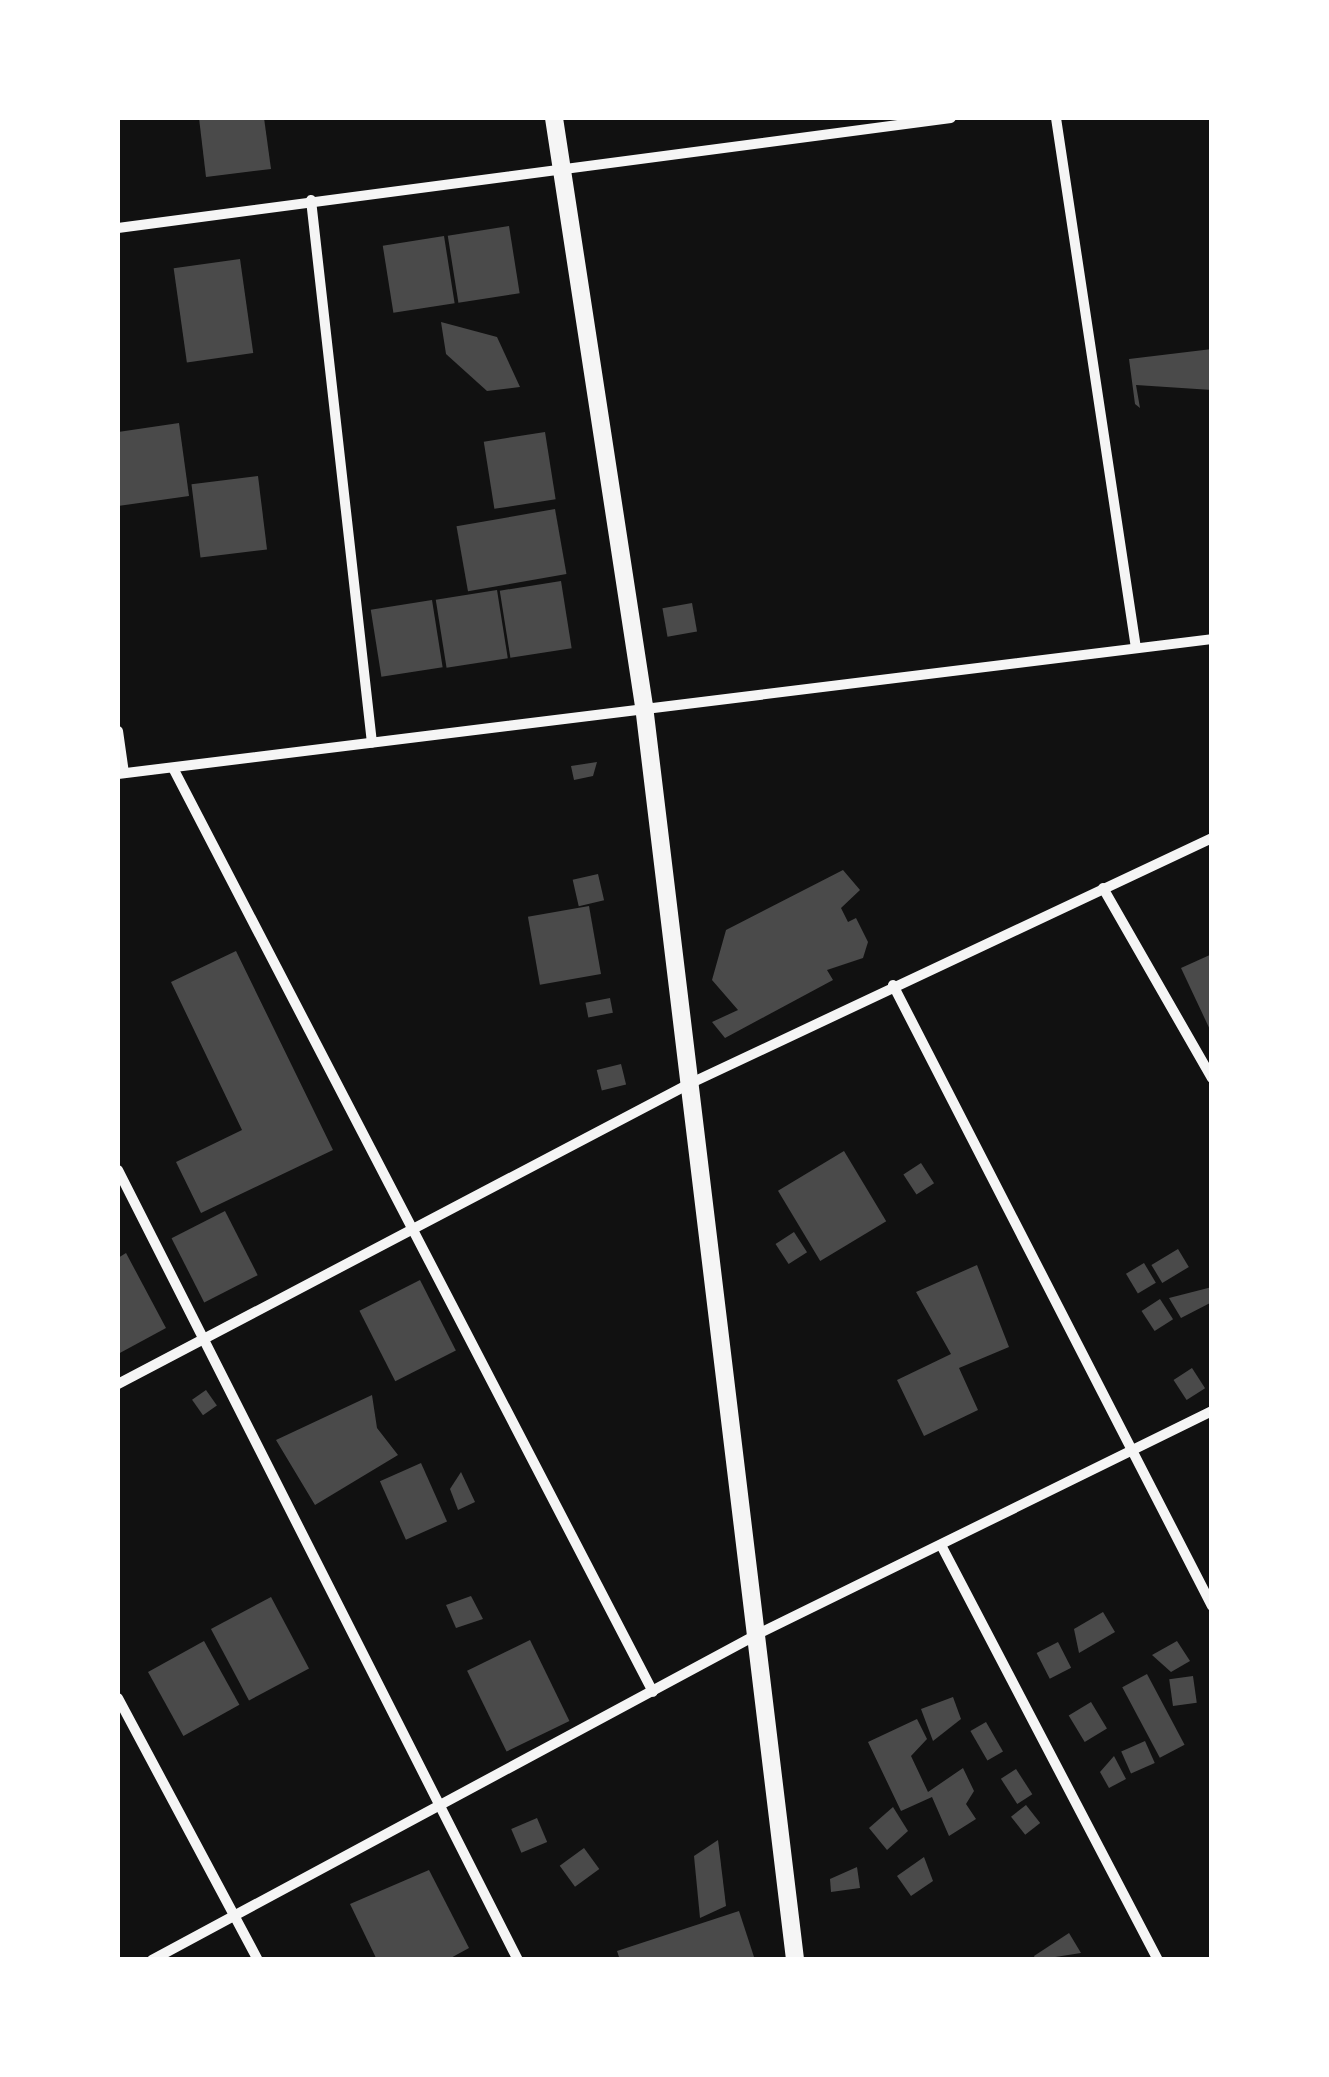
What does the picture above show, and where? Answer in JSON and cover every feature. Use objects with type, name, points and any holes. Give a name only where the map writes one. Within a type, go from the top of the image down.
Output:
[{"type":"street","points":[[554,118],[644,706],[795,1960]]},
{"type":"street","points":[[118,228],[560,165],[951,118]]},
{"type":"street","points":[[1056,118],[1136,648]]},
{"type":"street","points":[[311,200],[372,743]]},
{"type":"street","points":[[118,731],[121,774],[644,706],[1212,639]]},
{"type":"street","points":[[173,768],[409,1228],[654,1692]]},
{"type":"street","points":[[118,1384],[689,1084],[1212,838]]},
{"type":"street","points":[[1103,888],[1212,1078]]},
{"type":"street","points":[[893,985],[1212,1606]]},
{"type":"street","points":[[118,1170],[518,1960]]},
{"type":"street","points":[[152,1960],[756,1636],[1212,1411]]},
{"type":"street","points":[[941,1545],[1158,1960]]},
{"type":"street","points":[[118,1698],[258,1960]]},
{"type":"building","points":[[199,118],[264,118],[271,169],[206,177]]},
{"type":"building","points":[[509,226],[520,293],[458,303],[448,236]]},
{"type":"building","points":[[444,236],[455,303],[393,313],[383,246]]},
{"type":"building","points":[[240,259],[253,353],[187,362],[174,268]]},
{"type":"building","points":[[441,322],[497,337],[520,387],[487,391],[446,354]]},
{"type":"building","points":[[1212,349],[1212,390],[1136,385],[1140,408],[1135,404],[1129,359]]},
{"type":"building","points":[[179,423],[189,496],[118,506],[118,432]]},
{"type":"building","points":[[545,432],[556,499],[494,509],[484,442]]},
{"type":"building","points":[[258,476],[267,549],[201,558],[191,484]]},
{"type":"building","points":[[555,509],[566,574],[468,591],[457,526]]},
{"type":"building","points":[[561,581],[572,648],[510,658],[500,591]]},
{"type":"building","points":[[497,590],[508,658],[447,668],[436,600]]},
{"type":"building","points":[[432,600],[443,667],[381,677],[371,610]]},
{"type":"building","points":[[692,603],[697,632],[667,637],[662,608]]},
{"type":"building","points":[[597,762],[593,776],[574,780],[571,766]]},
{"type":"building","points":[[843,870],[860,890],[841,908],[848,922],[856,918],[868,942],[863,958],[827,970],[833,980],[725,1038],[712,1022],[738,1010],[712,980],[726,930]]},
{"type":"building","points":[[598,874],[604,900],[579,906],[573,880]]},
{"type":"building","points":[[589,906],[601,974],[540,985],[528,917]]},
{"type":"building","points":[[236,951],[333,1150],[201,1213],[176,1162],[242,1130],[171,982]]},
{"type":"building","points":[[1212,954],[1212,1034],[1181,968]]},
{"type":"building","points":[[610,998],[613,1013],[588,1017],[585,1003]]},
{"type":"building","points":[[621,1064],[626,1084],[602,1090],[597,1070]]},
{"type":"building","points":[[844,1151],[886,1221],[820,1261],[778,1191]]},
{"type":"building","points":[[921,1163],[934,1183],[916,1195],[903,1174]]},
{"type":"building","points":[[225,1211],[258,1275],[204,1302],[172,1238]]},
{"type":"building","points":[[794,1232],[807,1252],[789,1264],[776,1244]]},
{"type":"building","points":[[1178,1249],[1189,1267],[1162,1283],[1151,1265]]},
{"type":"building","points":[[126,1253],[166,1328],[118,1354],[118,1258]]},
{"type":"building","points":[[1144,1263],[1156,1283],[1138,1294],[1126,1274]]},
{"type":"building","points":[[977,1265],[1009,1347],[959,1368],[978,1410],[924,1436],[897,1380],[951,1354],[916,1292]]},
{"type":"building","points":[[420,1280],[456,1350],[395,1381],[359,1311]]},
{"type":"building","points":[[1212,1287],[1212,1302],[1181,1318],[1169,1298]]},
{"type":"building","points":[[1160,1299],[1173,1319],[1155,1331],[1142,1311]]},
{"type":"building","points":[[1192,1368],[1205,1388],[1187,1400],[1174,1380]]},
{"type":"building","points":[[206,1390],[217,1406],[203,1415],[192,1400]]},
{"type":"building","points":[[372,1395],[377,1428],[398,1455],[315,1505],[276,1440]]},
{"type":"building","points":[[421,1463],[447,1521],[406,1540],[380,1481]]},
{"type":"building","points":[[461,1472],[475,1502],[458,1510],[450,1489]]},
{"type":"building","points":[[471,1596],[483,1619],[456,1628],[446,1605]]},
{"type":"building","points":[[271,1597],[309,1669],[249,1700],[211,1629]]},
{"type":"building","points":[[1103,1612],[1115,1632],[1079,1653],[1074,1629]]},
{"type":"building","points":[[530,1640],[569,1721],[507,1752],[467,1671]]},
{"type":"building","points":[[204,1641],[239,1705],[183,1736],[148,1672]]},
{"type":"building","points":[[1177,1641],[1190,1661],[1171,1672],[1152,1655]]},
{"type":"building","points":[[1058,1642],[1071,1668],[1050,1679],[1037,1653]]},
{"type":"building","points":[[1147,1674],[1185,1745],[1160,1758],[1122,1687]]},
{"type":"building","points":[[1193,1676],[1197,1703],[1173,1706],[1169,1679]]},
{"type":"building","points":[[953,1697],[961,1719],[933,1741],[921,1709]]},
{"type":"building","points":[[1091,1702],[1107,1729],[1085,1742],[1069,1715]]},
{"type":"building","points":[[917,1719],[927,1739],[911,1756],[928,1792],[963,1768],[974,1791],[966,1804],[976,1819],[949,1836],[932,1797],[901,1811],[868,1742]]},
{"type":"building","points":[[986,1722],[1003,1751],[987,1760],[970,1731]]},
{"type":"building","points":[[1145,1741],[1155,1763],[1131,1774],[1121,1752]]},
{"type":"building","points":[[1114,1756],[1126,1779],[1109,1788],[1100,1772]]},
{"type":"building","points":[[1016,1769],[1032,1794],[1017,1804],[1001,1779]]},
{"type":"building","points":[[1026,1805],[1040,1823],[1025,1835],[1011,1817]]},
{"type":"building","points":[[893,1807],[908,1831],[887,1850],[869,1828]]},
{"type":"building","points":[[537,1818],[547,1842],[521,1853],[511,1829]]},
{"type":"building","points":[[718,1840],[726,1906],[700,1918],[694,1856]]},
{"type":"building","points":[[584,1848],[599,1869],[575,1887],[560,1866]]},
{"type":"building","points":[[924,1857],[933,1881],[911,1896],[897,1876]]},
{"type":"building","points":[[857,1867],[860,1888],[831,1892],[830,1879]]},
{"type":"building","points":[[429,1870],[469,1948],[447,1960],[377,1960],[350,1904]]},
{"type":"building","points":[[739,1911],[755,1960],[620,1960],[617,1951]]},
{"type":"building","points":[[1069,1933],[1081,1953],[1036,1960],[1034,1956]]}]
